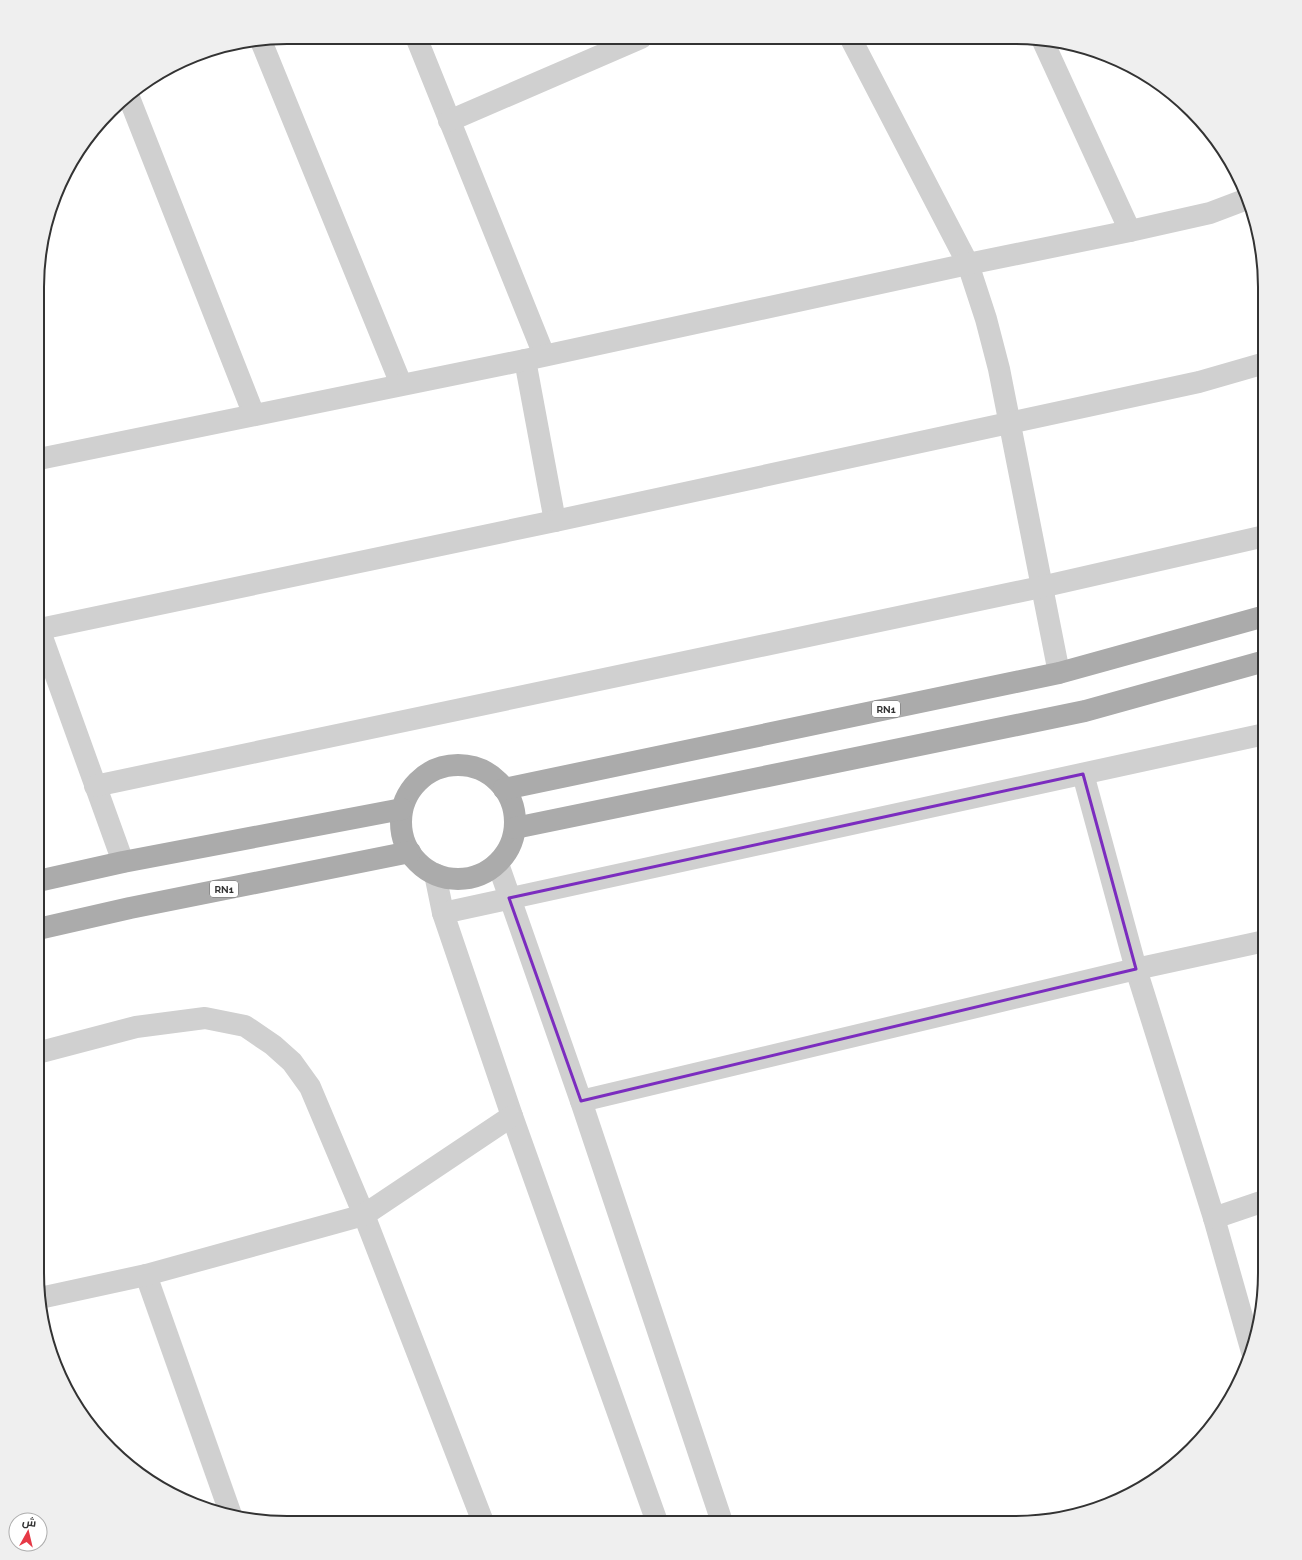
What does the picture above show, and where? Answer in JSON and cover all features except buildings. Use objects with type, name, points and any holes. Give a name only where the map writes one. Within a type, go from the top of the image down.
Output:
[{"type":"main road","name":"RN1","points":[[504,789],[1059,673],[1258,618]]},
{"type":"main road","points":[[515,828],[1085,711],[1258,663]]},
{"type":"main road","points":[[460,764],[480,769],[498,780],[514,805],[515,828],[515,834],[503,860],[498,864],[479,877],[449,880],[422,868],[404,845],[400,816],[407,795],[421,778],[439,767],[460,764]]},
{"type":"main road","points":[[44,880],[123,862],[402,809]]},
{"type":"main road","name":"RN1","points":[[44,928],[130,908],[410,852]]},
{"type":"street","points":[[419,44],[449,120],[534,358],[555,521]]},
{"type":"street","points":[[449,120],[627,44]]},
{"type":"street","points":[[854,44],[968,264],[988,326],[1010,422],[1059,673]]},
{"type":"street","points":[[263,46],[401,384]]},
{"type":"street","points":[[1045,46],[1130,231]]},
{"type":"street","points":[[130,101],[254,415]]},
{"type":"street","points":[[44,458],[534,358],[968,264],[1130,231],[1210,213],[1242,201]]},
{"type":"street","points":[[44,626],[555,521],[1199,382],[1258,365]]},
{"type":"street","points":[[95,786],[1041,587],[1258,538]]},
{"type":"street","points":[[44,641],[123,862]]},
{"type":"street","points":[[443,913],[1258,736]]},
{"type":"street","points":[[1083,774],[1136,969],[1214,1218],[1249,1340]]},
{"type":"street","points":[[498,864],[581,1101],[720,1516]]},
{"type":"street","points":[[435,874],[443,913],[512,1116],[655,1516]]},
{"type":"street","points":[[581,1101],[1136,969],[1258,943]]},
{"type":"street","points":[[44,1051],[136,1027],[205,1018],[245,1026],[273,1045],[292,1062],[310,1087],[364,1215],[481,1516]]},
{"type":"street","points":[[45,1297],[146,1275],[364,1215],[512,1116]]},
{"type":"street","points":[[1214,1218],[1258,1203]]},
{"type":"street","points":[[146,1275],[229,1509]]},
{"type":"highlighted area","points":[[1083,774],[1136,969],[581,1101],[509,898]]}]
